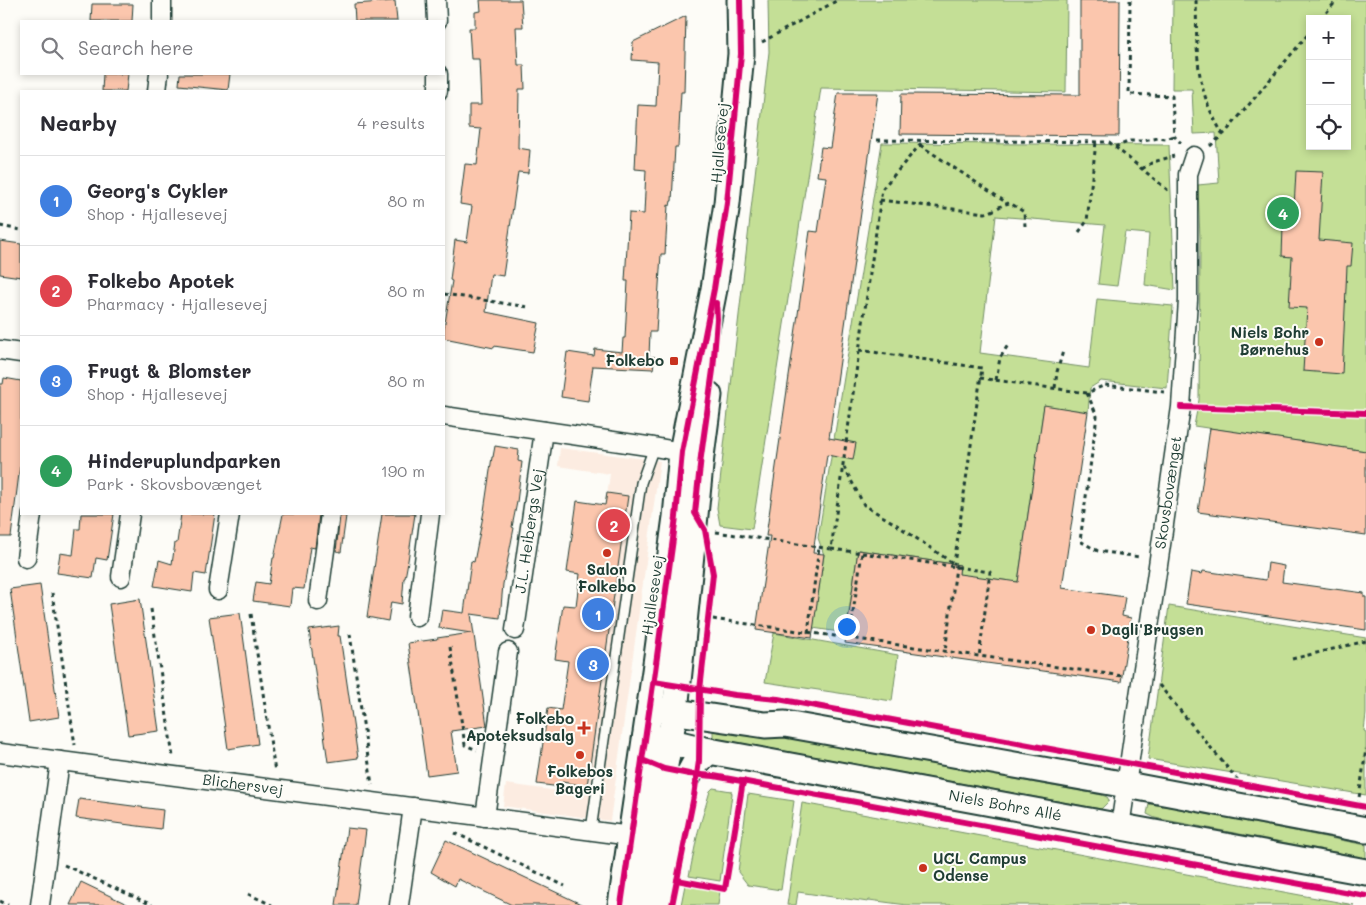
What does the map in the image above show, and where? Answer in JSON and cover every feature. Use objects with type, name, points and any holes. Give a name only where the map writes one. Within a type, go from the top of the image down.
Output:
[{"type":"street","points":[[162,0],[162,20]]},
{"type":"street","points":[[436,0],[437,20]]},
{"type":"street","name":"Hjallesevej","points":[[621,905],[676,517],[691,454],[727,204],[741,54],[740,0]]},
{"type":"street","points":[[157,90],[159,75]]},
{"type":"street","points":[[438,75],[438,90]]},
{"type":"street","name":"Skovsbovænget","points":[[1120,827],[1182,395],[1188,300],[1188,174],[1194,156]]},
{"type":"street","points":[[0,350],[20,353]]},
{"type":"street","points":[[445,416],[691,454]]},
{"type":"street","name":"J.L. Heibergs Vej","points":[[515,630],[544,431]]},
{"type":"street","name":"Hjallesevej","points":[[639,905],[675,711],[693,529],[691,454]]},
{"type":"street","points":[[26,558],[32,515]]},
{"type":"street","points":[[121,577],[130,515]]},
{"type":"street","points":[[218,590],[230,515]]},
{"type":"street","points":[[318,601],[330,515]]},
{"type":"street","points":[[417,617],[430,515]]},
{"type":"street","points":[[485,817],[508,652]]},
{"type":"street","points":[[678,678],[685,694],[696,700],[768,715],[785,724]]},
{"type":"street","points":[[650,708],[765,725],[785,724],[1366,830]]},
{"type":"street","name":"Niels Bohrs Allé","points":[[646,736],[709,751],[1366,872]]},
{"type":"street","points":[[656,905],[681,789],[694,765],[709,751]]},
{"type":"street","name":"Blichersvej","points":[[0,753],[631,836]]},
{"type":"street","points":[[40,905],[46,858],[69,762]]},
{"type":"street","points":[[399,905],[413,807]]},
{"type":"lane","points":[[590,830],[641,483],[654,447]]},
{"type":"path","points":[[741,54],[838,0]]},
{"type":"path","points":[[1130,0],[1129,94],[1172,96],[1174,136],[1194,156]]},
{"type":"path","points":[[1196,0],[1199,64],[1204,96],[1223,135]]},
{"type":"path","points":[[1324,15],[1337,0]]},
{"type":"path","points":[[1142,169],[1153,162],[1172,156],[1194,156],[1216,141],[1306,37]]},
{"type":"path","points":[[1115,147],[1130,141],[1166,139],[1174,136]]},
{"type":"path","points":[[877,140],[1109,142],[1188,208]]},
{"type":"path","points":[[831,549],[882,189],[924,140]]},
{"type":"path","points":[[1079,232],[1087,221],[1096,142]]},
{"type":"path","points":[[920,145],[1007,204]]},
{"type":"path","points":[[880,200],[985,213],[1007,204],[1013,204],[1024,212],[1025,226]]},
{"type":"path","points":[[0,226],[20,230]]},
{"type":"path","points":[[445,294],[528,306]]},
{"type":"path","points":[[996,380],[1000,358],[1008,345]]},
{"type":"path","points":[[859,350],[982,368],[945,652]]},
{"type":"path","points":[[1055,388],[1063,351]]},
{"type":"path","points":[[980,378],[1087,393],[1104,385],[1182,395]]},
{"type":"path","points":[[1087,393],[1097,416],[1080,541],[1098,551],[1159,560]]},
{"type":"path","points":[[843,466],[864,505],[955,565]]},
{"type":"path","points":[[693,529],[955,565],[990,572],[979,656]]},
{"type":"path","points":[[808,633],[819,547]]},
{"type":"path","points":[[849,638],[862,553]]},
{"type":"path","points":[[52,592],[69,762]]},
{"type":"path","points":[[151,609],[175,776]]},
{"type":"path","points":[[709,610],[706,621],[849,638],[1124,676]]},
{"type":"path","points":[[251,614],[277,789]]},
{"type":"path","points":[[350,634],[374,802]]},
{"type":"path","points":[[1292,659],[1366,641]]},
{"type":"path","points":[[450,647],[465,745],[493,756]]},
{"type":"path","points":[[1142,679],[1156,681],[1242,784]]},
{"type":"path","points":[[1358,806],[1366,749]]},
{"type":"path","points":[[1233,783],[1252,786]]},
{"type":"path","points":[[1348,804],[1366,808]]},
{"type":"path","points":[[452,831],[565,886]]},
{"type":"path","points":[[46,858],[152,905]]},
{"type":"path","points":[[248,894],[272,905]]},
{"type":"path","points":[[0,901],[8,905]]},
{"type":"shaded area","points":[[560,448],[660,461],[610,821],[503,806],[506,784],[566,792],[610,474],[558,466]]},
{"type":"green space","points":[[768,0],[1067,0],[1066,92],[821,88],[752,529],[720,525],[717,508],[769,52]]},
{"type":"green space","points":[[1173,0],[1366,0],[1366,451],[1194,426],[1199,400],[1200,240],[1198,185],[1219,183],[1216,133],[1194,134],[1192,89],[1172,89]]},
{"type":"green space","points":[[882,143],[1169,145],[1175,290],[1145,285],[1149,234],[1125,232],[1117,286],[1098,284],[1105,225],[996,216],[980,353],[1089,368],[1097,299],[1173,306],[1167,388],[1101,381],[1090,388],[1088,412],[1044,406],[1018,582],[986,578],[976,651],[948,648],[960,565],[858,550],[846,633],[813,628],[824,555],[818,538]]},
{"type":"green space","points":[[1169,606],[1366,638],[1366,714],[1364,731],[1366,732],[1366,795],[1148,759]]},
{"type":"green space","points":[[774,633],[898,655],[892,701],[765,682]]},
{"type":"green space","points":[[713,724],[1102,795],[1109,800],[1101,809],[713,738]]},
{"type":"green space","points":[[713,788],[731,791],[732,794],[720,881],[689,876],[698,832],[710,791]]},
{"type":"green space","points":[[748,794],[794,801],[781,890],[748,885],[738,872]]},
{"type":"green space","name":"UCL Campus Odense","points":[[802,803],[1354,905],[907,905],[869,900],[868,902],[798,892],[796,905],[787,905]]},
{"type":"green space","points":[[1149,804],[1366,845],[1366,858],[1155,818],[1147,814]]},
{"type":"green space","points":[[685,885],[720,891],[718,905],[681,905]]},
{"type":"building","points":[[480,0],[521,0],[523,27],[516,27],[518,65],[524,65],[525,89],[519,89],[518,148],[530,150],[528,173],[518,172],[503,276],[491,274],[486,312],[539,323],[533,352],[494,346],[494,348],[445,338],[445,323],[452,281],[450,280],[455,240],[467,242],[472,206],[460,204],[465,164],[477,165],[481,129],[469,128],[469,105],[481,105],[479,59],[471,59],[469,28],[475,28],[475,12],[481,11]]},
{"type":"building","points":[[1080,0],[1120,0],[1119,136],[900,134],[901,94],[1080,95]]},
{"type":"building","points":[[395,1],[397,20],[355,20],[354,4]]},
{"type":"building","points":[[92,4],[133,4],[132,20],[91,20]]},
{"type":"building","points":[[686,16],[684,92],[681,92],[678,147],[675,147],[672,201],[670,206],[668,205],[665,254],[661,254],[656,332],[650,332],[649,356],[655,357],[653,369],[593,366],[588,401],[561,397],[567,352],[594,356],[595,349],[622,352],[623,338],[625,338],[628,281],[625,281],[629,213],[644,214],[646,170],[635,169],[638,105],[656,106],[658,62],[632,60],[633,42]]},
{"type":"building","points":[[103,75],[128,75],[126,90],[102,90]]},
{"type":"building","points":[[180,75],[230,75],[228,90],[179,85]]},
{"type":"building","points":[[838,93],[878,93],[829,438],[856,443],[853,460],[827,455],[813,553],[824,554],[812,638],[756,630],[770,536],[766,536],[810,231],[818,232],[826,177],[817,176],[821,147],[830,148]]},
{"type":"building","points":[[1296,171],[1323,172],[1319,240],[1353,243],[1351,266],[1347,266],[1342,374],[1303,371],[1307,308],[1289,307],[1292,257],[1282,256],[1283,227],[1293,227]]},
{"type":"building","points":[[0,241],[20,244],[20,277],[0,274]]},
{"type":"building","points":[[4,378],[20,381],[20,466],[11,537],[0,537],[0,384],[3,384]]},
{"type":"building","points":[[1044,405],[1088,412],[1062,588],[1125,597],[1122,616],[1131,618],[1121,682],[845,643],[858,550],[960,565],[959,574],[1018,582]]},
{"type":"building","points":[[1210,428],[1366,451],[1366,535],[1198,512]]},
{"type":"building","points":[[495,446],[519,450],[518,461],[522,462],[512,527],[514,528],[503,584],[500,618],[471,614],[487,726],[451,731],[457,771],[427,775],[408,643],[471,633],[439,628],[442,610],[464,613],[471,561],[474,562]]},
{"type":"building","points":[[607,493],[628,496],[587,786],[562,782],[561,787],[537,784],[548,708],[561,710],[568,661],[555,659],[563,605],[576,606],[580,574],[567,572],[577,501],[605,505]]},
{"type":"building","points":[[81,515],[114,515],[107,560],[96,558],[93,578],[57,573],[60,553],[73,555],[76,529],[80,529]]},
{"type":"building","points":[[181,515],[215,515],[206,575],[194,573],[192,592],[154,586],[159,560],[172,564],[175,543],[177,543]]},
{"type":"building","points":[[283,515],[319,515],[315,548],[310,547],[304,589],[292,588],[290,606],[253,601],[256,582],[269,584]]},
{"type":"building","points":[[382,515],[415,515],[404,578],[402,604],[391,602],[388,621],[367,617]]},
{"type":"building","points":[[340,516],[346,516],[341,552],[336,551]]},
{"type":"building","points":[[1268,563],[1284,566],[1282,582],[1364,593],[1364,597],[1366,597],[1366,630],[1186,604],[1191,572],[1202,574],[1203,571],[1266,580]]},
{"type":"building","points":[[40,585],[59,717],[29,722],[10,589]]},
{"type":"building","points":[[140,599],[159,731],[128,735],[109,604]]},
{"type":"building","points":[[240,613],[258,744],[228,749],[209,617]]},
{"type":"building","points":[[339,626],[338,636],[340,636],[358,758],[328,762],[309,630]]},
{"type":"building","points":[[79,799],[163,810],[161,829],[76,818]]},
{"type":"building","points":[[347,828],[366,830],[356,905],[336,905]]},
{"type":"building","points":[[446,840],[583,905],[512,905],[458,879],[455,886],[431,872]]},
{"type":"building","points":[[81,882],[129,905],[70,905]]},
{"type":"cycle path","points":[[621,905],[676,517],[682,452],[714,289],[727,203],[741,54],[740,0]]},
{"type":"cycle path","points":[[672,905],[694,796],[699,761],[700,690],[713,574],[705,530],[695,513],[713,370],[717,319],[716,303]]},
{"type":"cycle path","points":[[1181,407],[1366,413]]},
{"type":"cycle path","points":[[654,682],[735,695],[778,699],[1366,807]]},
{"type":"cycle path","points":[[642,760],[664,769],[689,774],[714,776],[1366,896]]},
{"type":"cycle path","points":[[677,880],[725,889],[743,781]]},
{"type":"place","name":"Hinderuplundparken","points":[[1283,213]]},
{"type":"place","name":"Niels Bohr Børnehus","points":[[1319,342]]},
{"type":"place","name":"Folkebo","points":[[674,361]]},
{"type":"place","name":"Folkebo Apotek","points":[[614,525]]},
{"type":"place","name":"Salon Folkebo","points":[[607,553]]},
{"type":"place","name":"Georg's Cykler","points":[[598,614]]},
{"type":"place","name":"Dagli'Brugsen","points":[[1091,630]]},
{"type":"place","name":"Frugt & Blomster","points":[[593,664]]},
{"type":"place","name":"Folkebo Apoteksudsalg","points":[[584,728]]},
{"type":"place","name":"Folkebos Bageri","points":[[580,755]]},
{"type":"place","name":"UCL Campus Odense","points":[[923,868]]}]
